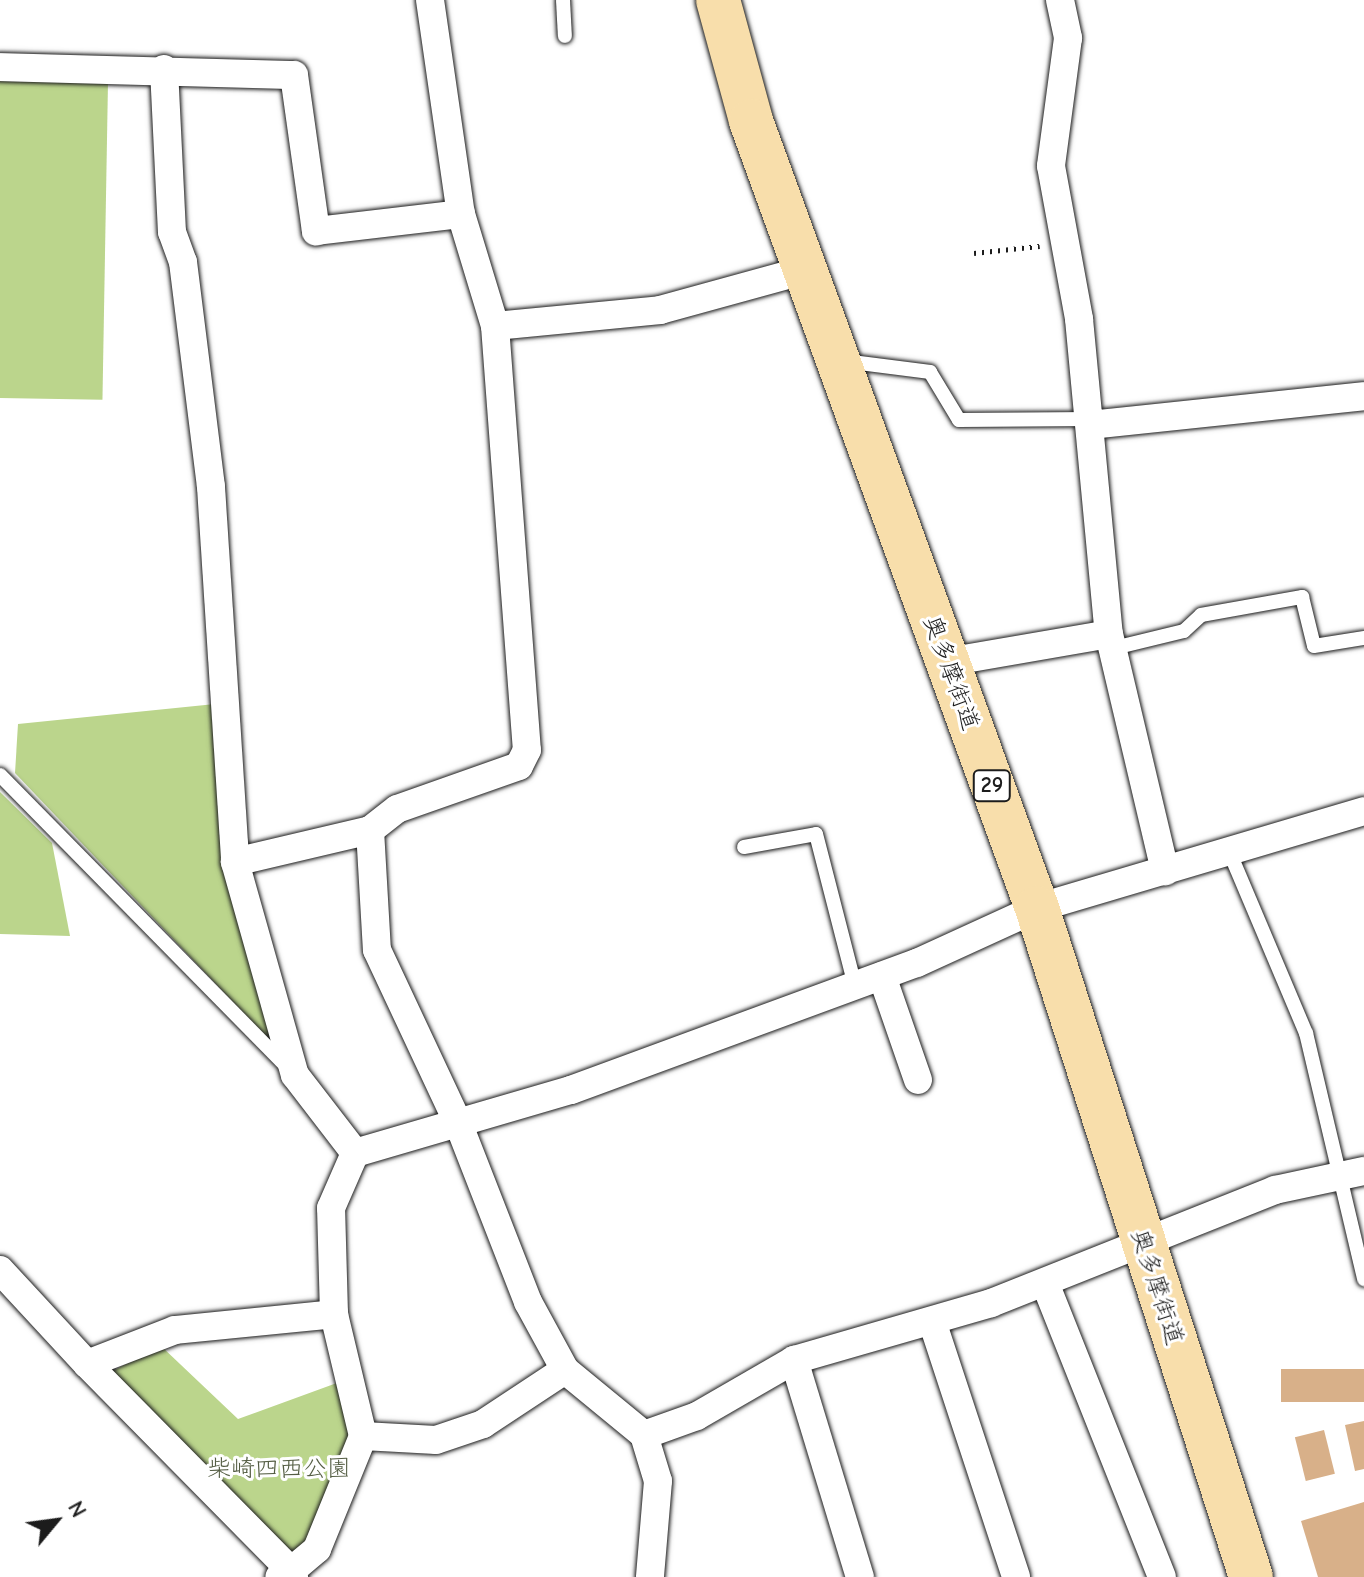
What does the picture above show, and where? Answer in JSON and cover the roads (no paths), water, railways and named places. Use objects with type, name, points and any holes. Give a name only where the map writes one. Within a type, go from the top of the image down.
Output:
[{"type":"main road","name":"奥多摩街道","points":[[718,0],[736,74],[1037,908],[1249,1576]]},
{"type":"street","points":[[235,862],[370,830],[397,809],[519,766],[527,750],[495,326],[461,214],[430,0]]},
{"type":"street","points":[[1060,0],[1068,38],[1051,166],[1091,420],[1112,641],[1165,871]]},
{"type":"street","points":[[0,67],[164,69],[294,75],[316,231],[461,214]]},
{"type":"street","points":[[164,69],[172,232],[183,262],[211,487],[235,862],[295,1075],[355,1153]]},
{"type":"street","points":[[495,326],[660,310],[805,270]]},
{"type":"street","points":[[1091,420],[1099,424],[1364,396]]},
{"type":"street","points":[[947,662],[1112,641]]},
{"type":"street","points":[[355,1153],[459,1125],[855,986],[1037,908],[1364,811]]},
{"type":"street","points":[[370,830],[377,950],[459,1125],[528,1302],[565,1370],[644,1435],[658,1481],[650,1577]]},
{"type":"street","points":[[882,976],[918,1080]]},
{"type":"street","points":[[0,1270],[288,1575],[317,1549],[363,1436],[334,1314],[331,1208],[355,1153]]},
{"type":"street","points":[[644,1435],[697,1416],[794,1360],[932,1321],[1045,1283],[1142,1240],[1275,1190],[1353,1176]]},
{"type":"street","points":[[1045,1283],[1162,1577]]},
{"type":"street","points":[[87,1364],[175,1330],[334,1314]]},
{"type":"street","points":[[932,1321],[1016,1577]]},
{"type":"street","points":[[794,1360],[860,1577]]},
{"type":"street","points":[[363,1436],[436,1440],[483,1424],[565,1370]]},
{"type":"lane","points":[[563,0],[565,36]]},
{"type":"lane","points":[[837,360],[930,372],[959,420],[1091,420]]},
{"type":"lane","points":[[1112,641],[1184,631],[1201,615],[1302,597],[1314,646],[1364,638]]},
{"type":"lane","points":[[0,775],[295,1075]]},
{"type":"lane","points":[[744,847],[816,834],[855,986]]},
{"type":"lane","points":[[1229,851],[1306,1033],[1353,1176],[1364,1279]]},
{"type":"park label","name":"柴崎四西公園","points":[[279,1469]]}]
